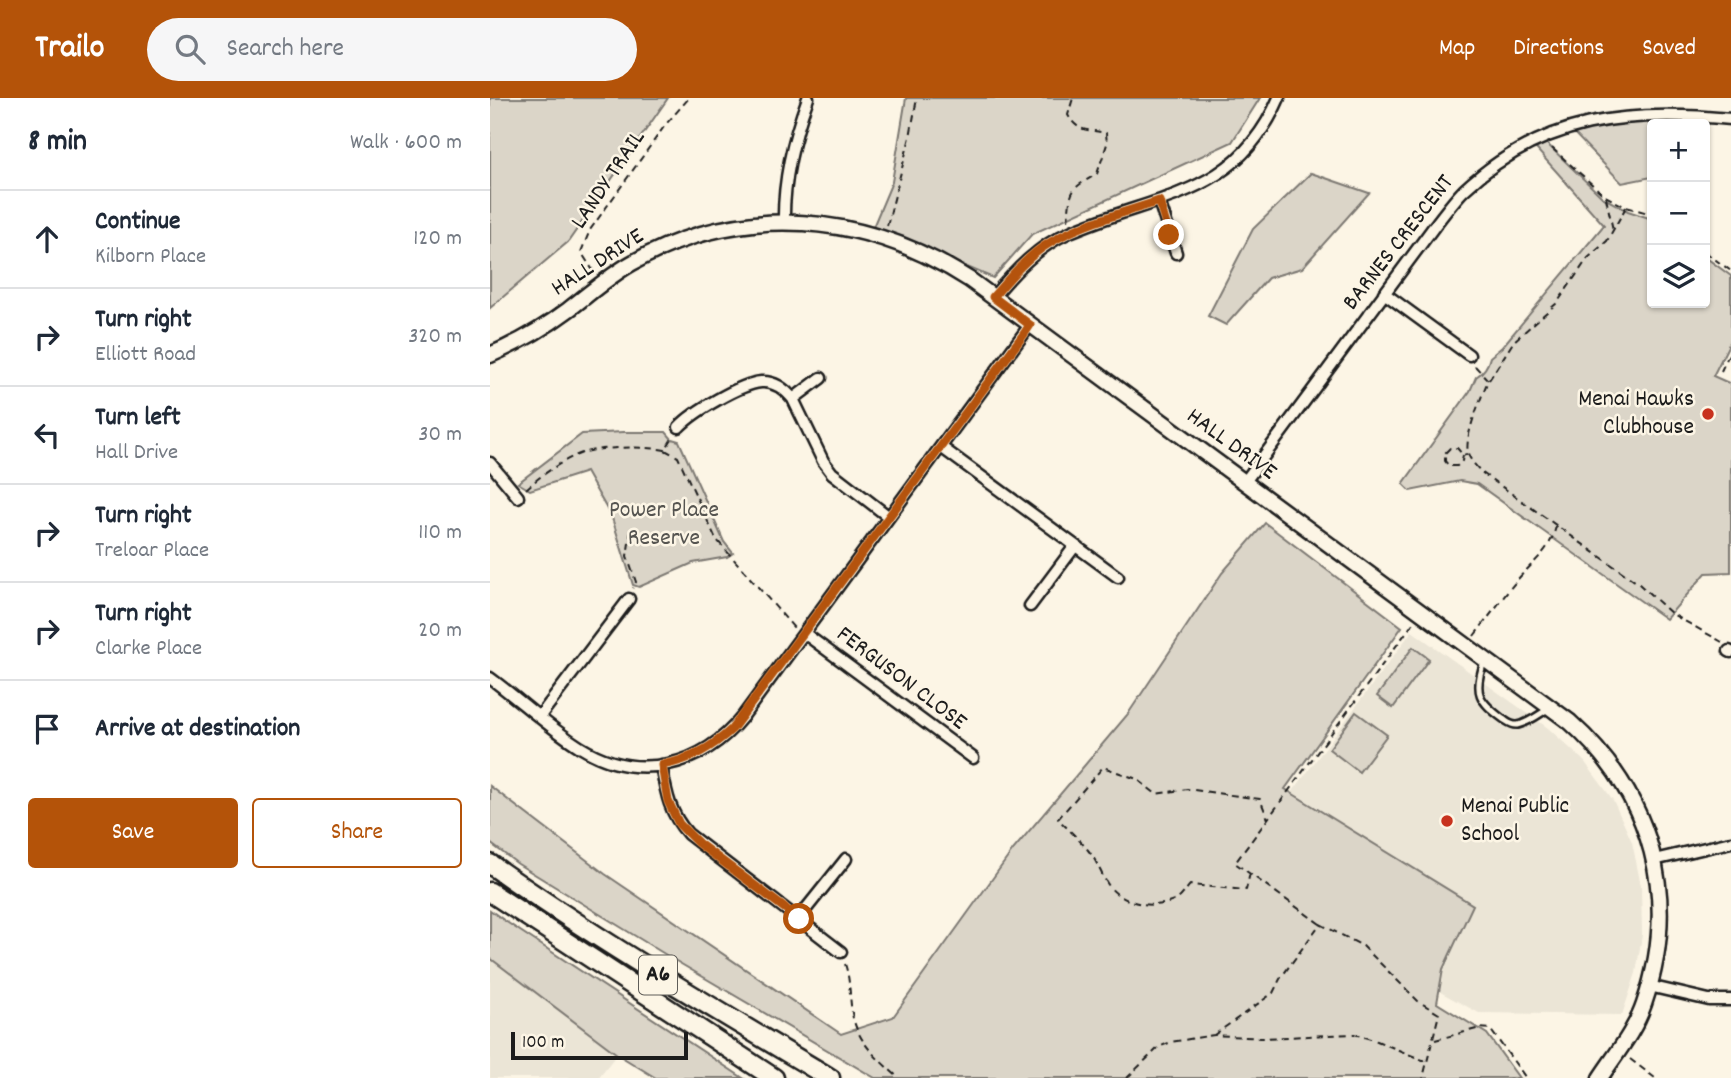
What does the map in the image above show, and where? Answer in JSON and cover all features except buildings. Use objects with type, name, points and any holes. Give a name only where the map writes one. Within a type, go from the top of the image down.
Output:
[{"type":"highway","name":"A6","points":[[490,864],[693,998],[830,1078]]},
{"type":"highway","name":"A6","points":[[490,892],[774,1078]]},
{"type":"street","points":[[784,223],[785,198],[796,140],[808,98]]},
{"type":"street","points":[[993,297],[1034,254],[1070,232],[1211,180],[1244,154],[1270,118],[1279,98]]},
{"type":"street","name":"BARNES CRESCENT","points":[[1244,483],[1384,293],[1462,193],[1500,160],[1541,138],[1588,123],[1625,117],[1670,115],[1731,119]]},
{"type":"street","points":[[1159,201],[1176,253]]},
{"type":"street","name":"HALL DRIVE","points":[[490,355],[538,331],[601,284],[664,247],[705,233],[743,225],[784,223],[833,226],[884,237],[941,262],[993,297],[1551,708],[1587,737],[1615,770],[1639,812],[1654,860],[1660,892],[1660,922],[1658,953],[1635,1024],[1600,1078]]},
{"type":"street","points":[[1384,293],[1469,355]]},
{"type":"street","points":[[490,678],[592,754],[639,766],[662,765],[687,759],[703,751],[732,729],[1030,325]]},
{"type":"street","points":[[793,399],[821,378]]},
{"type":"street","points":[[679,427],[692,414],[753,384],[762,382],[778,385],[793,399],[823,460],[832,472],[889,517]]},
{"type":"street","points":[[940,447],[1118,577]]},
{"type":"street","points":[[490,463],[518,497]]},
{"type":"street","points":[[1030,606],[1075,546]]},
{"type":"street","points":[[540,716],[629,599]]},
{"type":"street","name":"FERGUSON CLOSE","points":[[803,635],[973,758]]},
{"type":"street","points":[[662,765],[668,801],[679,824],[698,843],[841,952]]},
{"type":"street","points":[[1654,860],[1731,842]]},
{"type":"street","points":[[799,919],[846,859]]},
{"type":"street","points":[[1649,986],[1709,1000],[1731,1000]]},
{"type":"lane","points":[[1485,660],[1480,674],[1480,699],[1510,724],[1522,724],[1551,708]]},
{"type":"path","name":"LANDY TRAIL","points":[[601,284],[581,252],[590,230],[666,124],[689,98]]},
{"type":"path","points":[[884,237],[917,98]]},
{"type":"path","points":[[1070,232],[1070,195],[1075,186],[1097,174],[1107,144],[1106,133],[1074,126],[1068,115],[1073,98]]},
{"type":"path","points":[[1541,138],[1605,195],[1626,207],[1647,213]]},
{"type":"path","points":[[1605,195],[1613,231]]},
{"type":"path","points":[[1626,207],[1607,241],[1588,258],[1557,303],[1514,341],[1488,380],[1472,427],[1468,454],[1480,472],[1639,584],[1672,614],[1720,640],[1730,652]]},
{"type":"path","points":[[1710,256],[1731,271]]},
{"type":"path","points":[[1721,372],[1731,350]]},
{"type":"path","points":[[1469,355],[1488,380]]},
{"type":"path","points":[[665,450],[679,427]]},
{"type":"path","points":[[529,486],[585,452],[650,446],[678,457],[716,539],[803,635]]},
{"type":"path","points":[[1450,448],[1459,449],[1463,455],[1457,466],[1449,466],[1444,461],[1445,453],[1450,448]]},
{"type":"path","points":[[1463,455],[1468,454]]},
{"type":"path","points":[[1466,646],[1520,577],[1538,559],[1550,542],[1556,525]]},
{"type":"path","points":[[629,599],[636,582],[627,555],[631,530]]},
{"type":"path","points":[[1421,612],[1235,863],[1320,924],[1363,946],[1418,1001],[1439,1014],[1423,1078]]},
{"type":"path","points":[[1250,873],[1246,890],[1190,885],[1177,900],[1152,904],[1136,902],[1120,897],[1107,884],[1102,870],[1087,849],[1058,819],[1102,767],[1137,779],[1156,794],[1188,789],[1260,799],[1268,819]]},
{"type":"path","points":[[1213,1034],[1273,993],[1320,924]]},
{"type":"path","points":[[841,952],[848,973],[853,1018],[861,1038],[875,1058],[898,1078]]},
{"type":"path","points":[[1434,1041],[1480,1028],[1490,1029],[1526,1078]]},
{"type":"path","points":[[1127,1078],[1159,1047],[1213,1034],[1262,1038],[1354,1034],[1426,1062]]},
{"type":"path","points":[[1618,1051],[1655,1078]]},
{"type":"shaded area","name":"Menai Public School","points":[[1412,631],[1548,728],[1584,761],[1613,800],[1632,842],[1641,886],[1642,935],[1636,973],[1622,1015],[1479,1013],[1442,993],[1242,860]]},
{"type":"shaded area","points":[[490,957],[617,1054],[598,1078],[490,1078]]},
{"type":"green space","points":[[490,98],[668,98],[568,242],[490,308]]},
{"type":"green space","points":[[906,98],[1260,98],[1232,142],[1032,234],[993,278],[873,227],[892,182]]},
{"type":"green space","points":[[1646,116],[1647,178],[1622,183],[1569,128]]},
{"type":"green space","points":[[1541,138],[1602,197],[1647,217],[1647,308],[1710,308],[1710,261],[1731,276],[1731,340],[1713,376],[1731,384],[1731,572],[1706,573],[1666,619],[1477,484],[1460,481],[1410,491],[1403,484],[1470,391],[1490,357],[1502,347],[1604,225],[1530,142]]},
{"type":"green space","points":[[1311,173],[1369,193],[1302,268],[1268,278],[1226,325],[1208,316],[1253,229]]},
{"type":"green space","name":"Power Place Reserve","points":[[666,432],[672,439],[679,441],[724,542],[733,553],[727,557],[693,563],[639,587],[633,585],[612,518],[586,472],[530,490],[518,483],[582,434]]},
{"type":"green space","points":[[1265,523],[1402,627],[1285,789],[1473,905],[1443,969],[1437,1003],[1487,1034],[1519,1078],[875,1078],[676,961],[518,864],[490,843],[490,786],[605,874],[841,1034],[893,1017],[1013,850],[1128,714],[1222,573]]},
{"type":"green space","points":[[1413,647],[1429,659],[1393,708],[1377,696]]},
{"type":"green space","points":[[1356,712],[1387,735],[1359,772],[1329,749]]},
{"type":"green space","points":[[490,910],[743,1078],[656,1078],[617,1054],[490,958]]},
{"type":"place","name":"Menai Hawks Clubhouse","points":[[1708,414]]},
{"type":"place","name":"Menai Public School","points":[[1447,821]]},
{"type":"route","points":[[799,919],[698,843],[679,824],[668,801],[662,765],[687,759],[703,751],[732,729],[1024,334],[1030,325],[993,297],[1018,268],[1042,248],[1070,232],[1159,201],[1169,235]]}]
